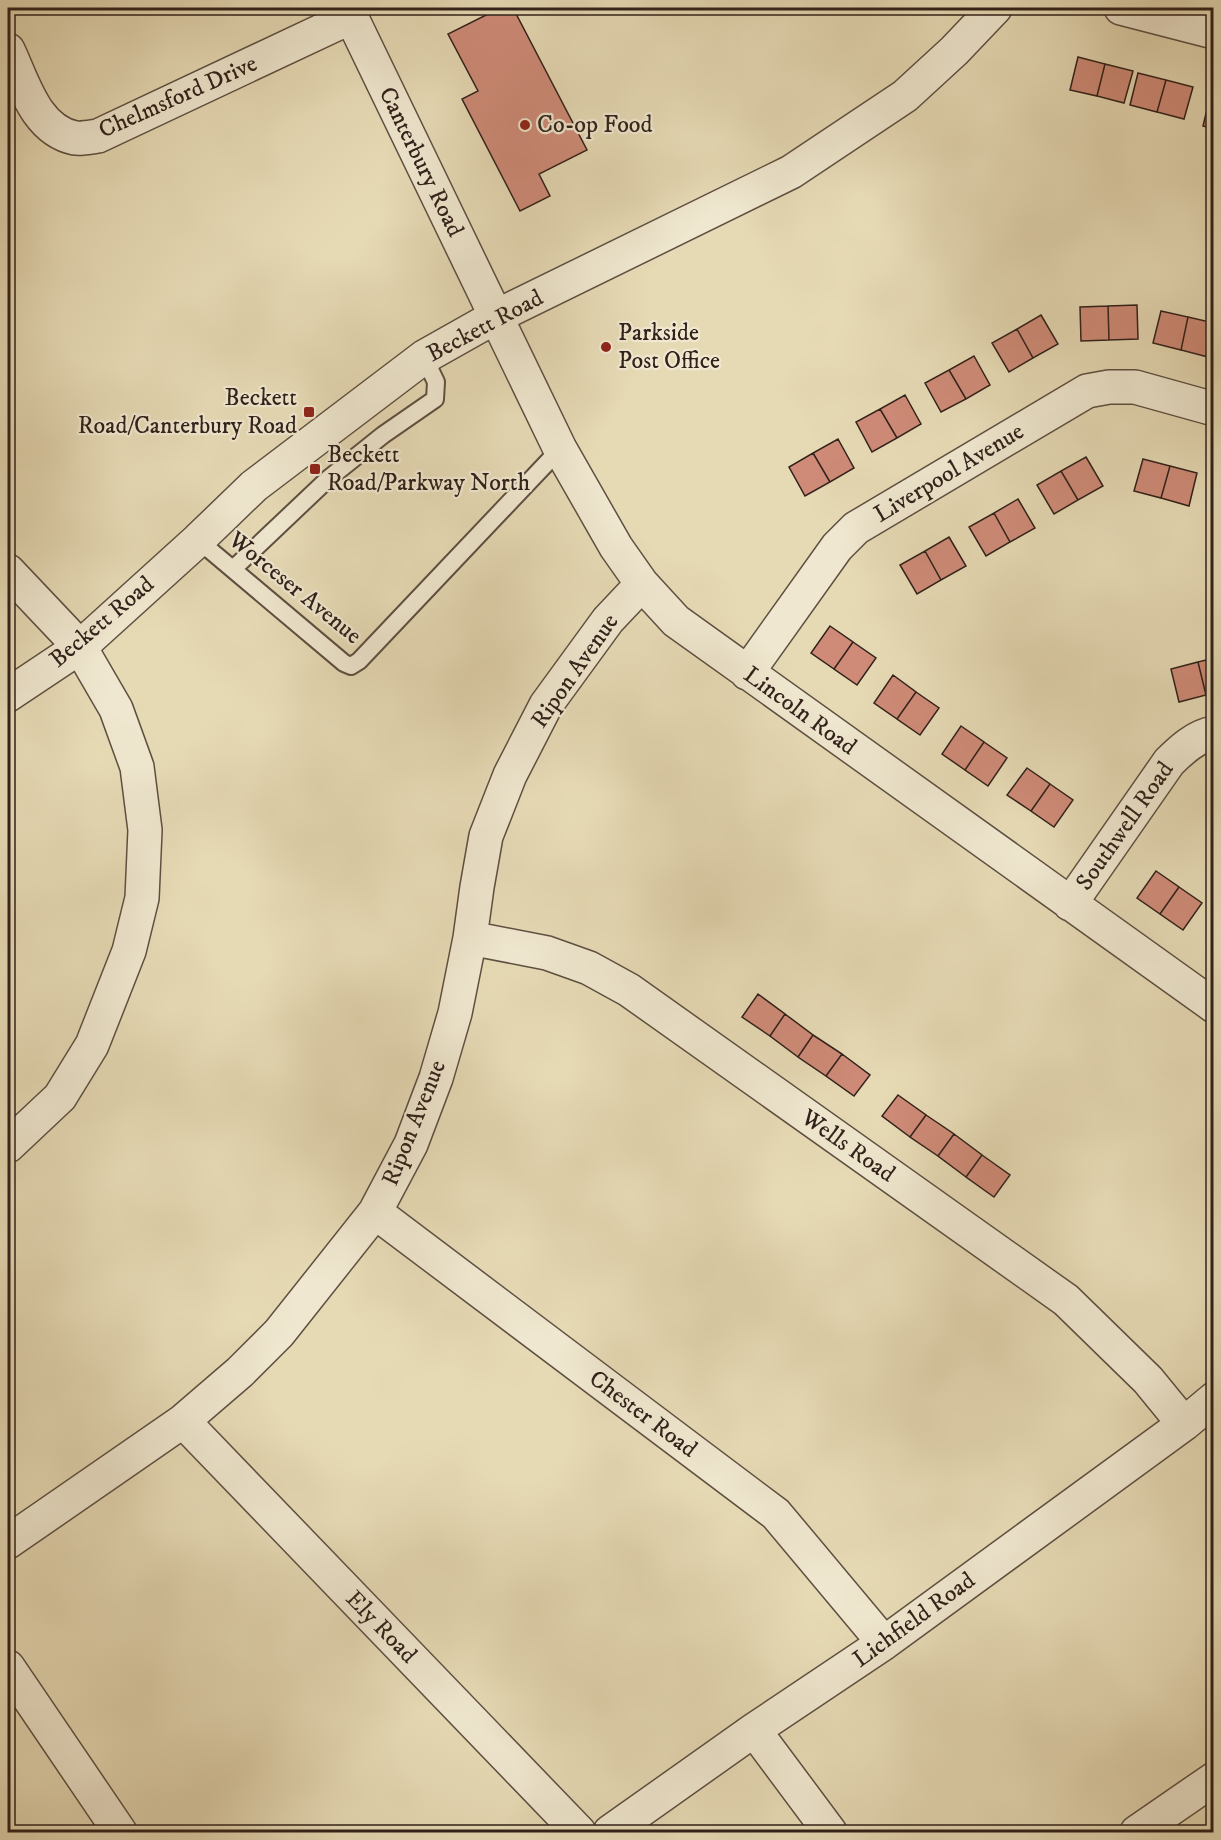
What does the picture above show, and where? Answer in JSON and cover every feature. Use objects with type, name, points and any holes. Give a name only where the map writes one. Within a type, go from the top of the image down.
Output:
[{"type":"street","name":"Beckett Road","points":[[8,695],[80,646],[198,540],[254,486],[424,357],[495,317],[791,172],[905,96],[954,51],[995,8]]},
{"type":"street","points":[[1120,8],[1214,32]]},
{"type":"street","name":"Canterbury Road","points":[[349,12],[495,317]]},
{"type":"street","name":"Chelmsford Drive","points":[[8,50],[39,115],[54,129],[75,138],[98,136],[349,12]]},
{"type":"street","name":"Lincoln Road","points":[[495,317],[560,449],[616,547],[642,584],[676,621],[1214,1006]]},
{"type":"street","name":"Liverpool Avenue","points":[[747,673],[837,547],[856,528],[1087,392],[1109,387],[1135,387],[1214,409]]},
{"type":"street","points":[[8,571],[80,646],[116,709],[137,767],[145,830],[142,898],[129,951],[92,1045],[60,1097],[8,1146]]},
{"type":"street","name":"Ripon Avenue","points":[[8,1542],[183,1421],[240,1372],[279,1333],[375,1212],[411,1144],[436,1078],[455,1013],[470,939],[486,836],[510,775],[546,705],[608,620],[642,584]]},
{"type":"street","name":"Southwell Road","points":[[1070,904],[1168,762],[1186,747],[1207,734],[1214,733]]},
{"type":"street","name":"Wells Road","points":[[470,939],[547,954],[589,968],[629,990],[1066,1300],[1148,1380],[1184,1424]]},
{"type":"street","name":"Chester Road","points":[[375,1212],[777,1514],[884,1643]]},
{"type":"street","name":"Lichfield Road","points":[[609,1833],[754,1730],[884,1643],[1184,1424],[1214,1399]]},
{"type":"street","name":"Ely Road","points":[[183,1421],[579,1833]]},
{"type":"street","points":[[8,1667],[120,1833]]},
{"type":"street","points":[[754,1730],[830,1833]]},
{"type":"street","points":[[1137,1833],[1214,1779]]},
{"type":"lane","points":[[233,570],[328,479],[382,435],[435,399],[436,382],[424,357]]},
{"type":"lane","name":"Worceser Avenue","points":[[198,540],[344,663],[351,666],[359,661],[560,449]]},
{"type":"building","name":"Co-op Food","points":[[500,8],[513,8],[587,150],[539,174],[550,196],[520,211],[462,99],[478,91],[448,34]]},
{"type":"building","points":[[1078,57],[1105,64],[1097,96],[1070,90]]},
{"type":"building","points":[[1105,64],[1133,71],[1124,103],[1097,96]]},
{"type":"building","points":[[1138,73],[1166,80],[1157,112],[1130,105]]},
{"type":"building","points":[[1166,80],[1193,87],[1184,119],[1157,112]]},
{"type":"building","points":[[1211,93],[1214,94],[1214,129],[1203,126]]},
{"type":"building","points":[[1137,305],[1138,339],[1109,340],[1108,306]]},
{"type":"building","points":[[1108,306],[1109,340],[1081,341],[1080,307]]},
{"type":"building","points":[[1161,311],[1188,317],[1181,350],[1153,343]]},
{"type":"building","points":[[1041,315],[1058,344],[1033,358],[1017,329]]},
{"type":"building","points":[[1188,317],[1214,323],[1208,357],[1181,350]]},
{"type":"building","points":[[1017,329],[1033,358],[1009,372],[992,343]]},
{"type":"building","points":[[974,356],[990,385],[966,399],[949,370]]},
{"type":"building","points":[[949,370],[966,399],[941,412],[925,383]]},
{"type":"building","points":[[905,395],[921,424],[897,438],[880,409]]},
{"type":"building","points":[[880,409],[897,438],[872,452],[856,422]]},
{"type":"building","points":[[838,439],[854,468],[830,482],[813,453]]},
{"type":"building","points":[[813,453],[830,482],[805,496],[789,467]]},
{"type":"building","points":[[1086,457],[1103,486],[1078,500],[1061,471]]},
{"type":"building","points":[[1143,459],[1170,466],[1161,498],[1134,491]]},
{"type":"building","points":[[1170,466],[1197,473],[1189,506],[1161,498]]},
{"type":"building","points":[[1061,471],[1078,500],[1054,514],[1037,485]]},
{"type":"building","points":[[1214,486],[1214,514],[1207,512]]},
{"type":"building","points":[[1018,499],[1035,528],[1010,542],[994,513]]},
{"type":"building","points":[[994,513],[1010,542],[986,556],[969,527]]},
{"type":"building","points":[[949,537],[966,566],[941,580],[925,551]]},
{"type":"building","points":[[925,551],[941,580],[917,594],[900,565]]},
{"type":"building","points":[[830,626],[853,642],[834,669],[811,653]]},
{"type":"building","points":[[853,642],[876,658],[857,685],[834,669]]},
{"type":"building","points":[[1214,658],[1214,693],[1206,695],[1198,662]]},
{"type":"building","points":[[1198,662],[1206,695],[1179,702],[1171,669]]},
{"type":"building","points":[[893,675],[916,692],[897,719],[874,703]]},
{"type":"building","points":[[916,692],[939,708],[920,735],[897,719]]},
{"type":"building","points":[[961,726],[984,742],[965,770],[942,754]]},
{"type":"building","points":[[984,742],[1007,758],[988,786],[965,770]]},
{"type":"building","points":[[1027,768],[1050,784],[1031,811],[1007,795]]},
{"type":"building","points":[[1050,784],[1073,800],[1054,827],[1031,811]]},
{"type":"building","points":[[1156,871],[1179,887],[1160,914],[1137,898]]},
{"type":"building","points":[[1179,887],[1202,903],[1183,930],[1160,914]]},
{"type":"building","points":[[758,994],[785,1014],[770,1036],[742,1017]]},
{"type":"building","points":[[785,1014],[813,1035],[798,1057],[770,1036]]},
{"type":"building","points":[[813,1035],[842,1054],[826,1076],[798,1057]]},
{"type":"building","points":[[842,1054],[870,1075],[854,1096],[826,1076]]},
{"type":"building","points":[[898,1095],[926,1115],[910,1137],[882,1116]]},
{"type":"building","points":[[926,1115],[954,1134],[938,1156],[910,1137]]},
{"type":"building","points":[[954,1134],[982,1155],[966,1177],[938,1156]]},
{"type":"building","points":[[982,1155],[1010,1175],[994,1197],[966,1177]]},
{"type":"place","name":"Co-op Food","points":[[525,125]]},
{"type":"place","name":"Parkside Post Office","points":[[606,347]]},
{"type":"place","name":"Beckett Road/Canterbury Road","points":[[309,412]]},
{"type":"place","name":"Beckett Road/Parkway North","points":[[315,469]]}]
